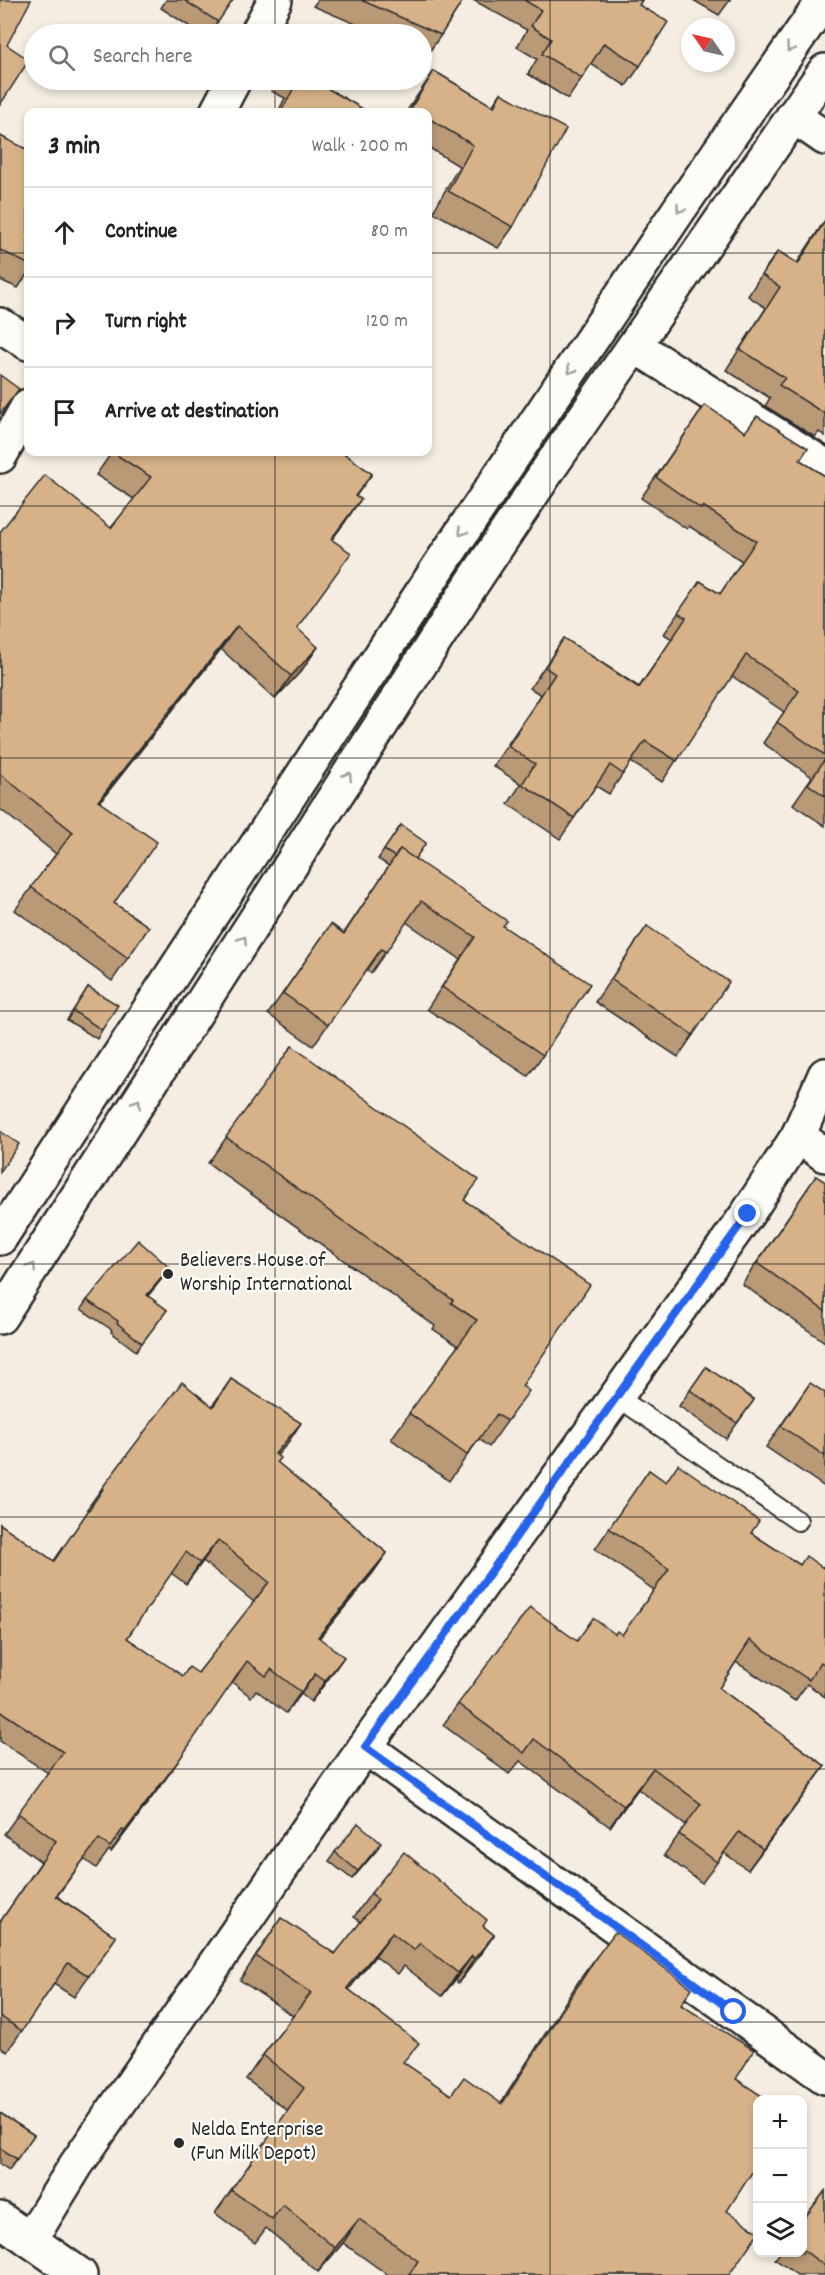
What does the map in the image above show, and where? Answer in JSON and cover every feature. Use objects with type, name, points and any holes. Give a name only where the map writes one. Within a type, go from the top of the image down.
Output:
[{"type":"street","points":[[262,24],[275,0]]},
{"type":"street","points":[[0,1238],[448,553],[678,211],[824,0]]},
{"type":"street","points":[[0,1317],[471,585],[550,467],[825,71]]},
{"type":"street","points":[[219,108],[229,90]]},
{"type":"street","points":[[794,116],[825,138]]},
{"type":"street","points":[[0,325],[24,340]]},
{"type":"street","points":[[635,346],[825,466]]},
{"type":"street","points":[[0,456],[24,413]]},
{"type":"street","points":[[30,2240],[76,2165],[365,1747],[748,1214],[798,1136],[825,1075]]},
{"type":"street","points":[[798,1136],[825,1155]]},
{"type":"street","points":[[365,1747],[825,2077]]},
{"type":"street","points":[[0,2219],[80,2275]]},
{"type":"lane","points":[[616,1396],[798,1521]]},
{"type":"building","points":[[0,0],[31,0],[7,45],[24,57],[24,68],[0,105]]},
{"type":"building","points":[[184,0],[233,0],[218,22]]},
{"type":"building","points":[[361,0],[463,0],[441,35],[432,31],[432,24],[416,24]]},
{"type":"building","points":[[524,0],[642,0],[639,5],[668,22],[640,66],[604,43],[582,78],[542,54],[551,39],[531,26],[541,10]]},
{"type":"building","points":[[434,71],[494,107],[501,93],[566,129],[513,227],[448,191],[473,145],[432,120],[432,108],[411,108],[422,90],[432,90]]},
{"type":"building","points":[[293,90],[330,90],[361,108],[283,108]]},
{"type":"building","points":[[0,136],[24,148],[24,262],[0,250]]},
{"type":"building","points":[[825,221],[825,414],[779,385],[785,378],[740,349],[780,287],[762,275],[778,251],[798,264]]},
{"type":"building","points":[[0,375],[19,389],[0,414]]},
{"type":"building","points":[[705,405],[745,432],[757,416],[808,448],[800,460],[825,476],[825,755],[777,722],[799,691],[746,655],[677,761],[645,741],[623,774],[610,765],[574,818],[522,784],[535,764],[508,746],[555,674],[545,667],[564,638],[639,688],[686,618],[678,613],[700,581],[720,594],[756,541],[703,506],[701,509],[656,477]]},
{"type":"building","points":[[118,456],[347,456],[372,474],[355,496],[361,499],[331,539],[351,553],[297,628],[318,647],[291,676],[237,626],[98,801],[157,842],[114,903],[149,927],[128,958],[31,887],[73,832],[0,774],[0,532],[45,475],[111,528],[151,477]]},
{"type":"building","points":[[825,759],[825,796],[808,784]]},
{"type":"building","points":[[401,825],[426,843],[415,859],[400,849],[395,857],[384,850]]},
{"type":"building","points":[[400,849],[507,921],[503,926],[590,984],[543,1055],[442,987],[475,937],[421,901],[386,952],[381,949],[328,1025],[283,993],[331,924],[344,934]]},
{"type":"building","points":[[647,926],[729,982],[693,1035],[611,979]]},
{"type":"building","points":[[88,987],[118,1005],[102,1030],[73,1011]]},
{"type":"building","points":[[292,1046],[479,1180],[464,1200],[590,1285],[522,1386],[529,1391],[507,1421],[497,1414],[467,1455],[409,1413],[477,1320],[451,1303],[453,1300],[226,1137]]},
{"type":"building","points":[[0,1131],[19,1144],[0,1172]]},
{"type":"building","points":[[816,1176],[825,1182],[825,1311],[757,1263]]},
{"type":"building","points":[[138,1240],[170,1268],[147,1295],[167,1310],[142,1343],[117,1323],[118,1321],[87,1300]]},
{"type":"building","points":[[706,1367],[754,1400],[737,1423],[690,1390]]},
{"type":"building","points":[[231,1379],[301,1423],[275,1454],[280,1458],[277,1462],[387,1553],[318,1637],[344,1657],[325,1681],[315,1674],[301,1692],[271,1669],[266,1676],[247,1661],[179,1760],[125,1831],[123,1829],[110,1847],[99,1839],[56,1896],[116,1937],[89,1976],[68,1963],[22,2031],[0,2016],[0,1922],[56,1841],[18,1813],[63,1752],[0,1711],[0,1524],[54,1561],[102,1488],[182,1382],[213,1407]],"holes":[[[218,1540],[269,1582],[198,1673],[189,1667],[183,1676],[127,1638],[186,1552],[200,1563]]]},
{"type":"building","points":[[810,1383],[825,1393],[825,1456],[781,1426]]},
{"type":"building","points":[[678,1464],[759,1521],[751,1533],[800,1565],[806,1556],[823,1568],[825,1565],[825,1665],[821,1662],[809,1680],[750,1640],[719,1688],[825,1766],[763,1849],[739,1832],[717,1862],[679,1834],[701,1804],[653,1768],[624,1806],[534,1739],[524,1753],[458,1704],[530,1607],[577,1641],[593,1618],[615,1634],[617,1631],[622,1635],[669,1569],[609,1528],[649,1470],[666,1482]]},
{"type":"building","points":[[358,1823],[381,1843],[358,1871],[335,1852]]},
{"type":"building","points":[[404,1852],[487,1920],[483,1926],[494,1935],[474,1959],[472,1956],[458,1973],[420,1943],[414,1950],[392,1933],[347,1988],[419,2043],[403,2062],[451,2095],[464,2077],[502,2104],[597,1956],[615,1932],[692,1988],[681,2005],[754,2050],[736,2079],[760,2095],[753,2095],[753,2171],[727,2211],[753,2229],[753,2240],[729,2275],[409,2275],[418,2261],[359,2219],[335,2248],[283,2205],[272,2219],[231,2190],[304,2088],[263,2055],[311,1993],[256,1956],[281,1918],[335,1954],[378,1900],[371,1893]]},
{"type":"building","points":[[0,2113],[34,2135],[17,2159],[0,2148]]},
{"type":"building","points":[[825,2191],[825,2266],[807,2253],[807,2214]]},
{"type":"place","name":"Believers House of Worship International","points":[[168,1274]]},
{"type":"place","name":"Nelda Enterprise (Fun Milk Depot)","points":[[179,2143]]},
{"type":"route","points":[[734,2012],[365,1747],[748,1214]]}]
